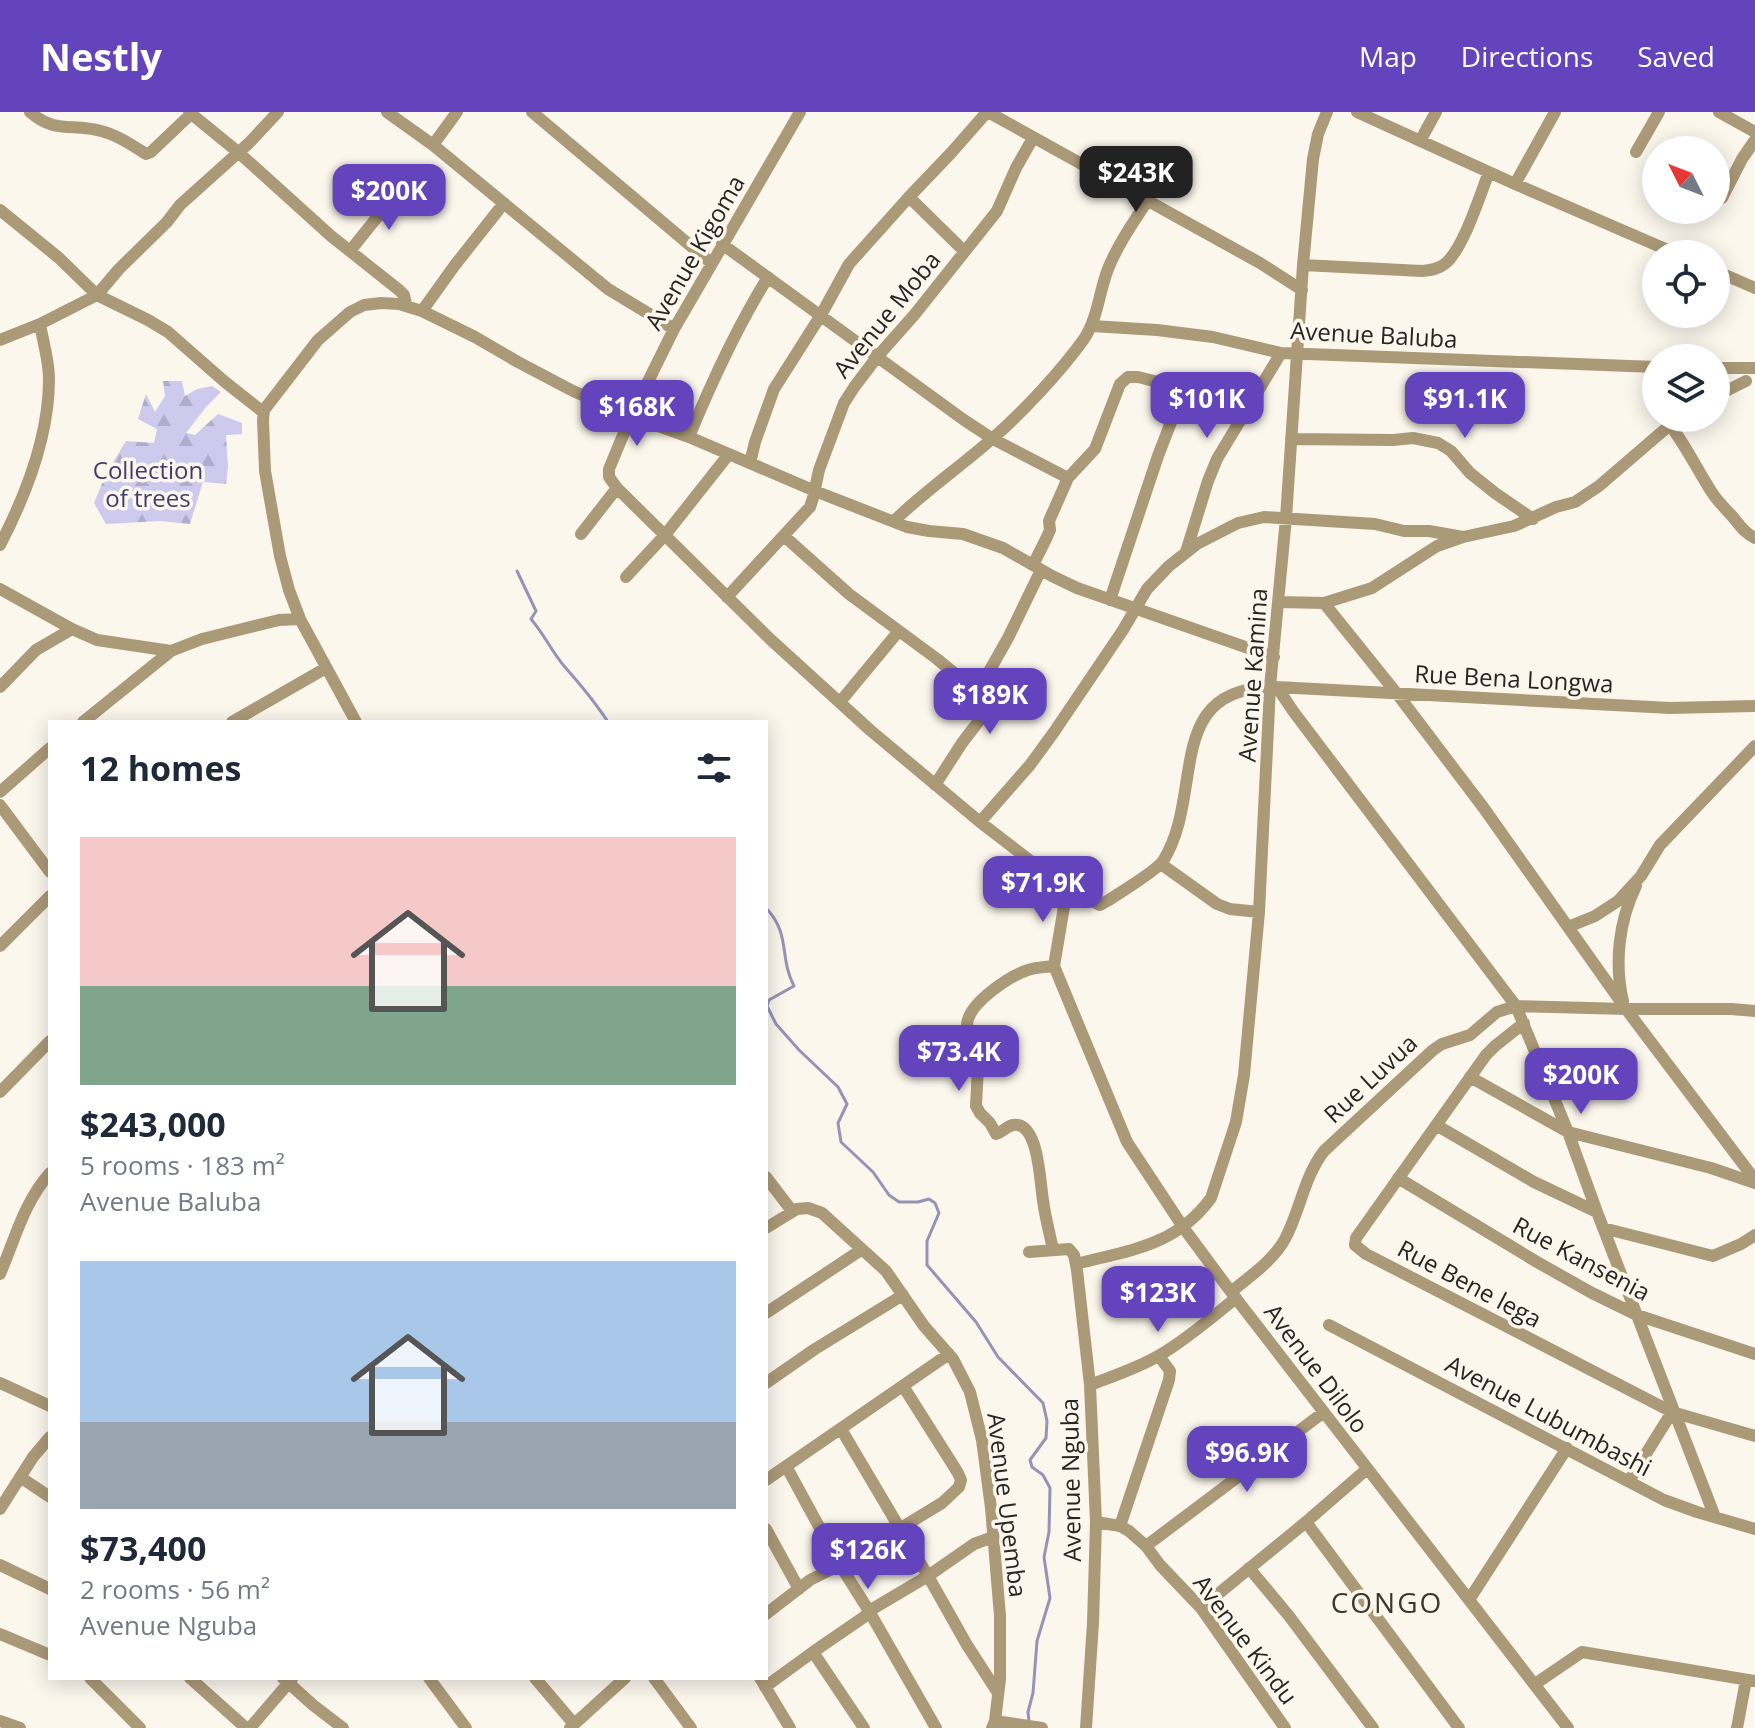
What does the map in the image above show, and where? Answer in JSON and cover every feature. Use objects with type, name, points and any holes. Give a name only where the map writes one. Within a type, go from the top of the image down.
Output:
[{"type":"street","points":[[30,112],[50,125],[90,128],[110,134],[146,154],[190,113],[297,207],[399,290],[406,304]]},
{"type":"street","points":[[0,340],[97,295],[180,205],[278,112]]},
{"type":"street","points":[[387,112],[433,145],[608,289],[674,329]]},
{"type":"street","points":[[433,145],[457,112]]},
{"type":"street","points":[[532,112],[711,263]]},
{"type":"street","name":"Avenue Kigoma","points":[[617,488],[608,472],[631,416],[674,329],[800,112]]},
{"type":"street","points":[[750,463],[774,389],[849,264],[988,112],[1260,263],[1302,290]]},
{"type":"street","name":"Avenue Kamina","points":[[1076,1264],[1152,1244],[1183,1227],[1211,1198],[1236,1122],[1244,1075],[1259,912],[1303,265],[1313,159],[1327,112]]},
{"type":"street","points":[[1357,112],[1645,240]]},
{"type":"street","points":[[1420,141],[1436,112]]},
{"type":"street","points":[[1515,184],[1555,112]]},
{"type":"street","points":[[1636,152],[1659,112]]},
{"type":"street","points":[[1719,112],[1755,132]]},
{"type":"street","name":"Avenue Moba","points":[[727,597],[810,507],[819,470],[844,403],[877,357],[997,211],[1033,138]]},
{"type":"street","points":[[1730,184],[1755,140]]},
{"type":"street","points":[[1303,265],[1422,271],[1441,266],[1451,256],[1474,214],[1489,172]]},
{"type":"street","points":[[350,251],[399,190]]},
{"type":"street","points":[[909,197],[964,251]]},
{"type":"street","points":[[894,521],[993,439],[1074,352],[1092,326],[1107,271],[1119,245],[1148,200]]},
{"type":"street","points":[[422,311],[504,203]]},
{"type":"street","points":[[0,210],[59,258],[97,295],[168,332],[263,412]]},
{"type":"street","points":[[722,244],[993,439],[1068,478]]},
{"type":"street","points":[[689,437],[744,314],[768,277]]},
{"type":"street","points":[[1730,277],[1755,288]]},
{"type":"street","points":[[355,720],[300,619],[289,590],[265,471],[263,412],[318,340],[350,312],[373,304],[406,304],[475,337],[573,391],[815,491],[907,527],[975,537],[1003,548],[1077,588],[1274,657]]},
{"type":"street","points":[[0,545],[30,477],[46,415],[48,363],[40,324]]},
{"type":"street","name":"Avenue Baluba","points":[[1092,326],[1213,337],[1281,353],[1642,367]]},
{"type":"street","points":[[1186,552],[1212,470],[1281,353]]},
{"type":"street","points":[[1730,368],[1755,368]]},
{"type":"street","points":[[1737,368],[1755,394]]},
{"type":"street","points":[[978,691],[1008,638],[1050,530],[1049,521],[1068,478],[1095,449],[1120,384],[1128,377],[1138,377],[1245,413]]},
{"type":"street","points":[[1730,389],[1746,381]]},
{"type":"street","points":[[1110,600],[1183,391]]},
{"type":"street","points":[[1279,602],[1324,603],[1372,588],[1425,553],[1463,537],[1514,526],[1575,502],[1661,432]]},
{"type":"street","points":[[1679,432],[1711,492],[1753,540]]},
{"type":"street","points":[[1291,439],[1413,438],[1438,443],[1451,451],[1470,473],[1533,519]]},
{"type":"street","points":[[626,577],[665,535],[729,454]]},
{"type":"street","points":[[581,534],[617,488],[803,670],[935,785],[1067,889],[1100,905],[1161,864],[1217,904],[1230,909],[1259,912]]},
{"type":"street","points":[[980,822],[1049,740],[1147,589],[1186,552],[1210,537],[1250,519],[1286,518],[1375,524],[1404,531],[1429,531],[1463,537]]},
{"type":"street","points":[[784,536],[849,594],[988,701],[990,706],[935,785]]},
{"type":"street","points":[[0,589],[97,640],[171,651]]},
{"type":"street","points":[[1324,603],[1483,807],[1626,1009],[1755,1182]]},
{"type":"street","points":[[85,720],[171,651],[202,639],[263,623],[300,619]]},
{"type":"street","points":[[0,687],[36,650],[72,629]]},
{"type":"street","points":[[840,702],[898,632]]},
{"type":"street","points":[[235,720],[326,668]]},
{"type":"street","points":[[1274,687],[1516,1006],[1568,1132],[1715,1517]]},
{"type":"street","name":"Rue Bena Longwa","points":[[1161,864],[1174,839],[1194,743],[1205,717],[1225,697],[1242,690],[1274,687],[1670,708],[1755,706]]},
{"type":"street","points":[[1626,1009],[1619,977],[1621,937],[1624,915],[1641,876],[1660,845],[1755,746]]},
{"type":"street","points":[[0,792],[48,750]]},
{"type":"street","points":[[2,812],[45,856]]},
{"type":"street","points":[[1568,927],[1610,907],[1641,876]]},
{"type":"street","points":[[1053,1250],[1036,1151],[1026,1129],[1009,1125],[996,1134],[976,1106],[978,1067],[967,1024],[974,1007],[1011,978],[1029,969],[1054,966],[1067,889]]},
{"type":"street","points":[[0,946],[48,898]]},
{"type":"street","name":"Avenue Dilolo","points":[[1054,966],[1127,1142],[1183,1227],[1568,1728]]},
{"type":"street","points":[[1516,1006],[1755,1011]]},
{"type":"street","name":"Rue Luvua","points":[[1090,1385],[1159,1356],[1192,1333],[1283,1242],[1324,1151],[1437,1046],[1468,1036],[1497,1012],[1516,1006]]},
{"type":"street","name":"Rue Bene lega","points":[[1524,1023],[1495,1046],[1470,1077],[1356,1238],[1355,1245],[1358,1250],[1674,1412],[1755,1436]]},
{"type":"street","points":[[0,1092],[48,1043]]},
{"type":"street","points":[[1470,1077],[1568,1132],[1755,1182]]},
{"type":"street","points":[[1436,1125],[1534,1182],[1597,1212]]},
{"type":"street","points":[[0,1274],[28,1205],[48,1176]]},
{"type":"street","name":"Rue Kansenia","points":[[1398,1178],[1551,1270],[1637,1315],[1755,1354]]},
{"type":"street","points":[[768,1180],[792,1211],[768,1227]]},
{"type":"street","name":"Avenue Upemba","points":[[792,1211],[808,1208],[822,1213],[878,1262],[924,1326],[949,1354],[966,1383],[982,1440],[1000,1616],[998,1693],[993,1724]]},
{"type":"street","points":[[1603,1228],[1713,1256],[1755,1235]]},
{"type":"street","points":[[1029,1252],[1069,1249],[1076,1264]]},
{"type":"street","points":[[768,1312],[861,1250]]},
{"type":"street","name":"Avenue Nguba","points":[[1076,1264],[1090,1385],[1096,1522],[1085,1728]]},
{"type":"street","points":[[768,1382],[903,1295]]},
{"type":"street","name":"Avenue Lubumbashi","points":[[1329,1325],[1676,1505],[1755,1529]]},
{"type":"street","points":[[768,1479],[949,1354]]},
{"type":"street","points":[[1120,1526],[1169,1380],[1170,1371],[1159,1356]]},
{"type":"street","points":[[0,1383],[48,1405]]},
{"type":"street","points":[[768,1612],[817,1575],[840,1565],[942,1503],[961,1484],[958,1473],[903,1386]]},
{"type":"street","points":[[1146,1546],[1324,1412]]},
{"type":"street","points":[[1629,1481],[1674,1412]]},
{"type":"street","points":[[841,1429],[998,1693]]},
{"type":"street","points":[[0,1509],[48,1440]]},
{"type":"street","points":[[1469,1600],[1567,1448]]},
{"type":"street","points":[[786,1466],[936,1728]]},
{"type":"street","points":[[1201,1608],[1367,1469]]},
{"type":"street","points":[[20,1477],[48,1496]]},
{"type":"street","name":"Avenue Kindu","points":[[1096,1522],[1120,1526],[1146,1546],[1201,1608],[1285,1728]]},
{"type":"street","points":[[1306,1522],[1459,1728]]},
{"type":"street","points":[[768,1533],[799,1589]]},
{"type":"street","points":[[768,1679],[974,1544],[993,1537]]},
{"type":"street","points":[[0,1565],[48,1588]]},
{"type":"street","points":[[1249,1568],[1373,1728]]},
{"type":"street","points":[[0,1634],[48,1654]]},
{"type":"street","points":[[813,1652],[864,1728]]},
{"type":"street","points":[[1535,1684],[1582,1652],[1750,1681],[1737,1728]]},
{"type":"street","points":[[92,1680],[140,1728]]},
{"type":"street","points":[[192,1680],[248,1728],[288,1680],[343,1728]]},
{"type":"street","points":[[430,1680],[466,1728]]},
{"type":"street","points":[[537,1680],[572,1726],[623,1680]]},
{"type":"street","points":[[655,1680],[691,1728]]},
{"type":"street","points":[[762,1683],[790,1728]]},
{"type":"street","points":[[0,1721],[20,1728]]},
{"type":"street","points":[[993,1724],[1017,1723],[1038,1727]]},
{"type":"green space","name":"Collection of trees","points":[[163,381],[182,381],[185,396],[212,386],[221,392],[186,433],[195,435],[218,414],[242,423],[242,434],[226,435],[226,484],[203,482],[190,524],[160,521],[106,524],[94,503],[106,474],[126,441],[154,443],[157,429],[138,419],[146,394],[155,412],[165,396]]},
{"type":"waterway","points":[[517,571],[536,611],[531,619],[607,720]]},
{"type":"waterway","points":[[768,910],[779,927],[794,986],[768,1003]]},
{"type":"waterway","points":[[768,1008],[776,1024],[799,1050],[838,1087],[847,1104],[838,1123],[841,1142],[899,1202],[929,1199],[935,1203],[939,1213],[927,1241],[927,1265],[976,1322],[998,1357],[1043,1403],[1047,1421],[1046,1438],[1030,1460],[1032,1467],[1043,1475],[1050,1488],[1049,1532],[1044,1557],[1050,1598],[1037,1641],[1029,1722]]},
{"type":"district","name":"CONGO","points":[[1387,1602]]}]
